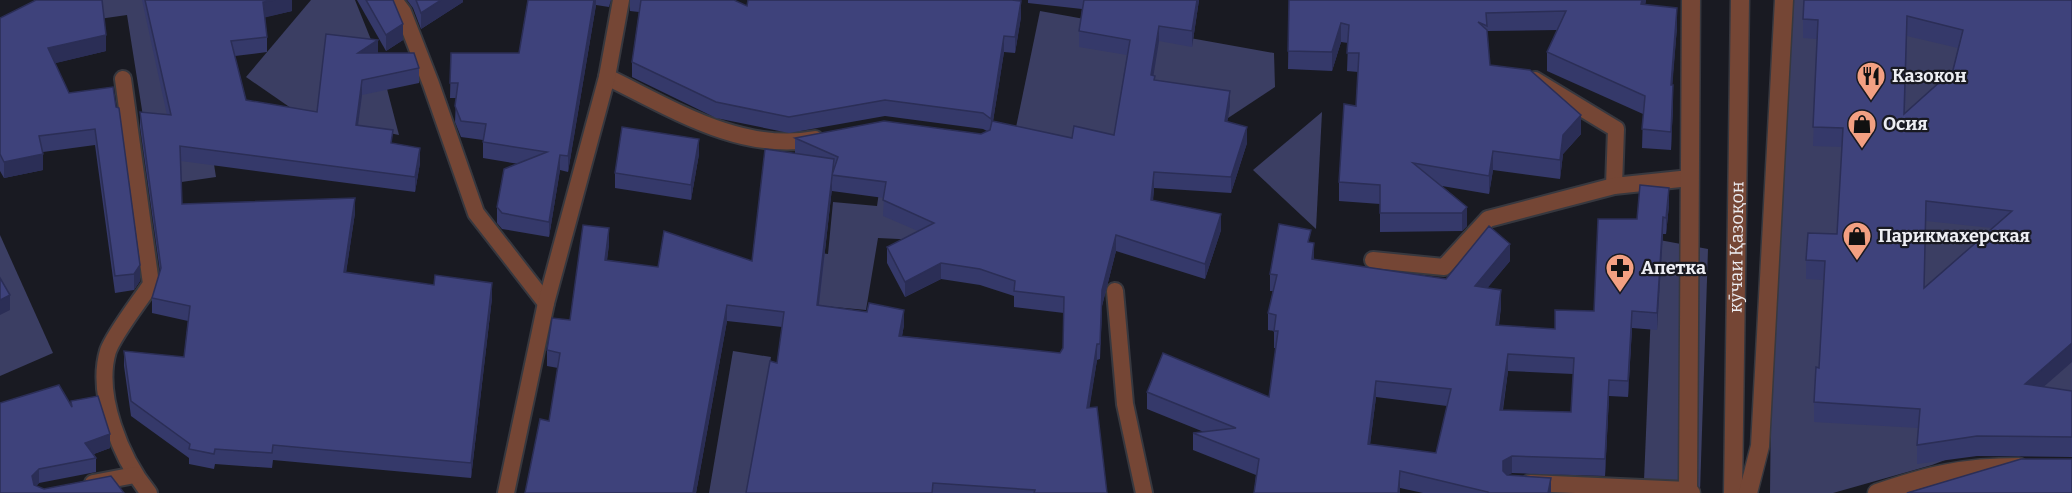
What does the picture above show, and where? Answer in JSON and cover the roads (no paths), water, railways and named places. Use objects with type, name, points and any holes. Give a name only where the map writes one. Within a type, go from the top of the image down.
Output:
[{"type":"street","points":[[1690,491],[1691,0]]},
{"type":"street","name":"кӯчаи Қазоқон","points":[[1733,493],[1740,0]]},
{"type":"street","points":[[1748,493],[1760,446],[1784,0]]},
{"type":"street","points":[[1877,493],[1930,475],[1977,467],[2036,467]]},
{"type":"lane","points":[[394,0],[403,12],[431,84],[476,213],[546,303]]},
{"type":"lane","points":[[506,493],[546,303],[607,77],[621,0]]},
{"type":"lane","points":[[1522,71],[1616,129],[1614,186]]},
{"type":"lane","points":[[607,77],[712,128],[789,144],[831,136]]},
{"type":"lane","points":[[123,79],[151,284],[108,350],[104,399],[135,475],[149,493]]},
{"type":"lane","points":[[1373,260],[1444,267],[1488,219],[1614,186],[1690,178]]},
{"type":"lane","points":[[1115,291],[1125,404],[1144,493]]},
{"type":"lane","points":[[77,486],[135,475]]},
{"type":"lane","points":[[1512,483],[1690,491]]},
{"type":"place","name":"Казокон","points":[[1871,102]]},
{"type":"place","name":"Осия","points":[[1862,150]]},
{"type":"place","name":"Парикмахерская","points":[[1857,262]]},
{"type":"place","name":"Апетка","points":[[1620,294]]}]
